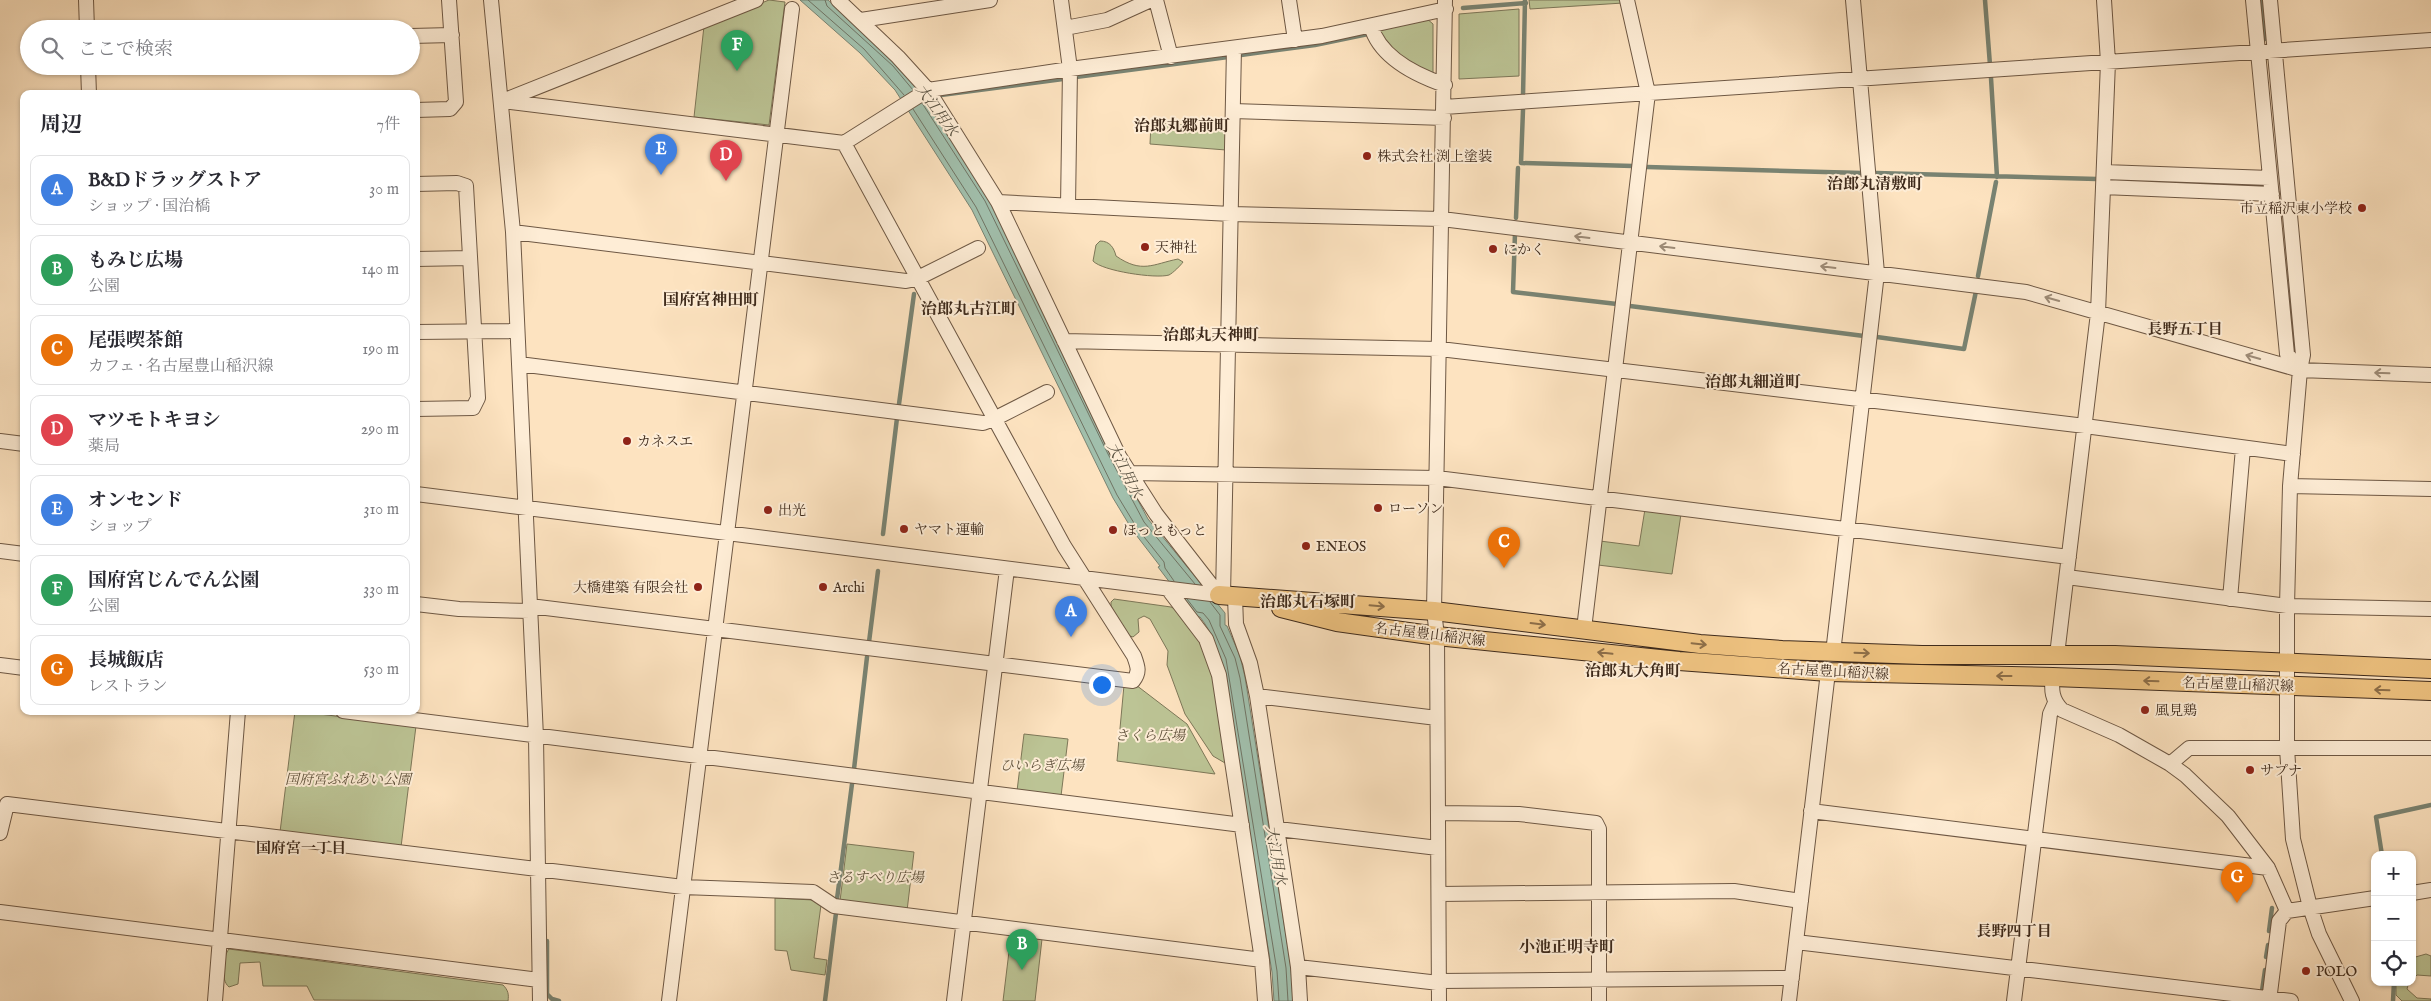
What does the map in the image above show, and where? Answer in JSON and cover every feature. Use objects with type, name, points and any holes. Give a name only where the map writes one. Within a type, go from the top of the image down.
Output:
[{"type":"main road","name":"名古屋豊山稲沢線","points":[[1226,596],[1434,610],[1700,644],[1833,653],[2115,654],[2431,669]]},
{"type":"main road","name":"名古屋豊山稲沢線","points":[[1226,596],[1337,622],[1436,636],[1679,661],[1828,672],[1918,676],[2053,677],[2431,691]]},
{"type":"street","points":[[86,0],[87,20]]},
{"type":"street","points":[[420,110],[450,109],[456,102],[449,0]]},
{"type":"street","points":[[491,0],[513,232],[536,737],[540,1001]]},
{"type":"street","points":[[502,101],[756,0]]},
{"type":"street","points":[[838,0],[861,20],[928,90],[998,202],[1119,456],[1156,514],[1226,596]]},
{"type":"street","points":[[861,20],[990,0]]},
{"type":"street","points":[[1061,0],[1070,69],[1068,206]]},
{"type":"street","points":[[1065,28],[1107,20],[1151,0]]},
{"type":"street","points":[[1156,0],[1171,57]]},
{"type":"street","points":[[1289,0],[1295,40]]},
{"type":"street","points":[[1584,629],[1648,93],[1627,0]]},
{"type":"street","points":[[1833,653],[1877,273],[1853,0]]},
{"type":"street","points":[[2057,655],[2098,313],[2108,62],[2104,0]]},
{"type":"street","points":[[2253,0],[2287,354],[2300,370]]},
{"type":"street","points":[[2270,0],[2303,355],[2300,370],[2290,486],[2287,606],[2287,748],[2293,839],[2310,906],[2331,961],[2350,1000]]},
{"type":"street","points":[[502,101],[844,143],[928,90],[1070,69],[1295,40],[1371,26],[1446,5],[1434,610],[1436,636],[1439,1001]]},
{"type":"street","points":[[669,1001],[792,9]]},
{"type":"street","points":[[1371,26],[1373,36],[1394,59],[1411,72],[1445,85]]},
{"type":"street","points":[[420,36],[452,35]]},
{"type":"street","points":[[1233,111],[1444,112],[1648,93],[2431,40]]},
{"type":"street","points":[[1234,48],[1225,475],[1226,596],[1250,663],[1257,696],[1298,968],[1300,1001]]},
{"type":"street","points":[[88,75],[88,90]]},
{"type":"street","points":[[420,604],[459,609],[530,609],[1133,681],[1137,675],[1138,667],[1134,656],[1083,579],[916,279],[844,143]]},
{"type":"street","points":[[2104,172],[2270,178]]},
{"type":"street","points":[[420,184],[457,183],[466,186],[478,398],[473,408],[420,409]]},
{"type":"street","points":[[2103,187],[2272,194]]},
{"type":"street","points":[[998,202],[1231,214],[1442,219],[2026,292],[2300,370],[2431,375]]},
{"type":"street","points":[[513,232],[906,281],[916,279],[978,248]]},
{"type":"street","points":[[420,259],[470,258]]},
{"type":"street","points":[[420,332],[517,331]]},
{"type":"street","points":[[1064,341],[1228,346],[1440,349],[2085,426],[2293,454]]},
{"type":"street","points":[[519,364],[983,423],[994,420],[1047,392]]},
{"type":"street","points":[[0,441],[20,444]]},
{"type":"street","points":[[2230,599],[2244,448]]},
{"type":"street","points":[[1130,473],[1438,478],[2069,557]]},
{"type":"street","points":[[2290,486],[2431,489]]},
{"type":"street","points":[[420,495],[728,535],[1226,596]]},
{"type":"street","points":[[0,551],[20,554]]},
{"type":"street","points":[[954,1001],[1007,569]]},
{"type":"street","points":[[2066,577],[2287,606],[2431,609]]},
{"type":"street","points":[[1170,590],[1206,639],[1219,675],[1262,960],[1265,1001]]},
{"type":"street","points":[[0,665],[20,668]]},
{"type":"street","points":[[1789,1001],[1828,672]]},
{"type":"street","points":[[2053,677],[2052,694],[2055,703],[2062,710],[2120,735],[2170,764],[2228,816],[2268,868],[2288,911]]},
{"type":"street","points":[[1257,696],[1437,718]]},
{"type":"street","points":[[2014,1001],[2050,714],[2055,703]]},
{"type":"street","points":[[215,1001],[238,715]]},
{"type":"street","points":[[373,715],[536,737],[1242,824]]},
{"type":"street","points":[[2170,764],[2188,748],[2431,748]]},
{"type":"street","points":[[0,833],[7,804],[683,887],[813,892],[834,906],[963,924],[1262,960]]},
{"type":"street","points":[[1811,811],[2268,868]]},
{"type":"street","points":[[1438,813],[1519,814],[1596,823],[1599,829],[1599,1001]]},
{"type":"street","points":[[1278,829],[1438,848]]},
{"type":"street","points":[[2416,892],[2431,890]]},
{"type":"street","points":[[1439,894],[1734,891],[1801,901]]},
{"type":"street","points":[[2269,1000],[2279,921],[2288,911],[2310,906],[2371,898]]},
{"type":"street","points":[[0,912],[539,980]]},
{"type":"street","points":[[1796,942],[2269,1000],[2292,1001]]},
{"type":"street","points":[[1298,968],[1439,982],[1792,978]]},
{"type":"green space","points":[[769,0],[785,2],[769,125],[694,117],[704,26]]},
{"type":"green space","points":[[1529,0],[1622,0],[1623,3],[1530,9]]},
{"type":"green space","points":[[1519,9],[1519,76],[1459,79],[1459,14]]},
{"type":"green space","points":[[1426,18],[1433,24],[1433,73],[1413,70],[1379,37],[1379,30]]},
{"type":"green space","points":[[1151,123],[1228,127],[1226,150],[1150,144]]},
{"type":"green space","points":[[1100,241],[1109,244],[1116,256],[1133,265],[1147,266],[1178,259],[1183,262],[1171,274],[1162,276],[1118,271],[1098,265],[1093,261],[1096,245]]},
{"type":"green space","points":[[1645,509],[1681,514],[1672,574],[1598,565],[1600,541],[1639,546]]},
{"type":"green space","points":[[1114,599],[1174,608],[1198,638],[1212,672],[1216,690],[1225,763],[1213,756],[1185,714],[1167,665],[1168,651],[1150,619],[1144,616],[1138,619],[1139,632],[1133,637],[1127,635],[1111,606],[1111,602]]},
{"type":"green space","name":"さくら広場","points":[[1124,685],[1136,685],[1187,724],[1215,774],[1117,761]]},
{"type":"green space","name":"国府宮ふれあい公園","points":[[295,715],[327,715],[416,726],[401,847],[280,832]]},
{"type":"green space","name":"ひいらぎ広場","points":[[1024,734],[1068,739],[1061,796],[1017,791]]},
{"type":"green space","name":"さるすべり広場","points":[[847,844],[914,852],[907,911],[840,901]]},
{"type":"green space","points":[[775,898],[813,900],[821,905],[814,958],[827,960],[825,975],[791,970],[787,951],[775,950]]},
{"type":"green space","points":[[1011,935],[1042,939],[1035,1001],[1003,1001]]},
{"type":"green space","points":[[229,949],[503,985],[508,992],[508,1001],[314,1000],[307,986],[263,986],[260,962],[240,963],[238,984],[229,987],[224,979],[223,968]]},
{"type":"green space","points":[[2426,954],[2431,956],[2431,976],[2416,976],[2416,957]]},
{"type":"green space","points":[[2396,986],[2408,986],[2407,989],[2417,998],[2431,999],[2431,1001],[2402,1001],[2396,995]]},
{"type":"water","points":[[800,0],[828,0],[866,33],[918,87],[989,198],[1112,452],[1148,519],[1225,613],[1225,625],[1240,656],[1245,677],[1291,967],[1293,1001],[1274,1001],[1272,972],[1221,660],[1210,632],[1200,617],[1196,617],[1158,567],[1160,566],[1133,531],[1113,498],[972,210],[895,90],[860,53]]},
{"type":"waterway","points":[[1523,96],[1525,0]]},
{"type":"waterway","points":[[1985,0],[1990,65]]},
{"type":"waterway","points":[[2262,0],[2265,39]]},
{"type":"waterway","points":[[1463,8],[1526,3]]},
{"type":"waterway","points":[[1241,55],[1315,45],[1368,34]]},
{"type":"waterway","points":[[1076,77],[1228,57]]},
{"type":"waterway","points":[[1991,78],[1997,177]]},
{"type":"waterway","name":"大江用水","points":[[941,95],[1063,79]]},
{"type":"waterway","points":[[1523,110],[1521,163],[1633,166]]},
{"type":"waterway","points":[[1647,167],[1862,173]]},
{"type":"waterway","points":[[1516,218],[1518,168]]},
{"type":"waterway","points":[[1876,173],[2097,179]]},
{"type":"waterway","points":[[2111,180],[2187,182]]},
{"type":"waterway","points":[[1978,276],[1996,182]]},
{"type":"waterway","points":[[1515,233],[1513,292],[1617,304]]},
{"type":"waterway","points":[[1877,337],[1964,349],[1976,291]]},
{"type":"waterway","points":[[899,404],[914,294]]},
{"type":"waterway","points":[[1630,306],[1864,336]]},
{"type":"waterway","points":[[883,534],[897,418]]},
{"type":"waterway","points":[[869,642],[878,571]]},
{"type":"waterway","points":[[854,769],[867,657]]},
{"type":"waterway","points":[[837,899],[852,784]]},
{"type":"waterway","points":[[2381,851],[2376,817],[2431,805]]},
{"type":"waterway","points":[[2269,931],[2272,908]]},
{"type":"waterway","points":[[825,1001],[836,913]]},
{"type":"waterway","points":[[547,941],[547,994],[552,999],[559,1001]]},
{"type":"waterway","points":[[2266,957],[2268,945]]},
{"type":"waterway","points":[[2262,991],[2265,970]]},
{"type":"waterway","points":[[2393,1001],[2394,986]]},
{"type":"place","name":"国府宮じんでん公園","points":[[737,71]]},
{"type":"place","name":"株式会社 渕上塗装","points":[[1367,156]]},
{"type":"place","name":"オンセンド","points":[[661,175]]},
{"type":"place","name":"マツモトキヨシ","points":[[726,181]]},
{"type":"place","name":"市立稲沢東小学校","points":[[2362,208]]},
{"type":"place","name":"天神社","points":[[1145,247]]},
{"type":"place","name":"にかく","points":[[1493,249]]},
{"type":"place","name":"カネスエ","points":[[627,441]]},
{"type":"place","name":"ローソン","points":[[1378,508]]},
{"type":"place","name":"出光","points":[[768,510]]},
{"type":"place","name":"ヤマト運輸","points":[[904,529]]},
{"type":"place","name":"ほっともっと","points":[[1113,530]]},
{"type":"place","name":"ENEOS","points":[[1306,546]]},
{"type":"place","name":"尾張喫茶館","points":[[1504,568]]},
{"type":"place","name":"大橋建築 有限会社","points":[[698,587]]},
{"type":"place","name":"Archi","points":[[823,587]]},
{"type":"place","name":"B&Dドラッグストア","points":[[1071,637]]},
{"type":"place","name":"風見鶏","points":[[2145,710]]},
{"type":"place","name":"サプナ","points":[[2250,770]]},
{"type":"place","name":"長城飯店","points":[[2237,903]]},
{"type":"place","name":"もみじ広場","points":[[1022,970]]},
{"type":"place","name":"POLO","points":[[2306,971]]},
{"type":"district","name":"治郎丸郷前町","points":[[1182,125]]},
{"type":"district","name":"治郎丸清敷町","points":[[1875,183]]},
{"type":"district","name":"国府宮神田町","points":[[711,299]]},
{"type":"district","name":"治郎丸古江町","points":[[969,308]]},
{"type":"district","name":"長野五丁目","points":[[2185,329]]},
{"type":"district","name":"治郎丸天神町","points":[[1211,334]]},
{"type":"district","name":"治郎丸細道町","points":[[1753,381]]},
{"type":"district","name":"治郎丸石塚町","points":[[1308,601]]},
{"type":"district","name":"治郎丸大角町","points":[[1633,670]]},
{"type":"district","name":"国府宮一丁目","points":[[301,848]]},
{"type":"district","name":"長野四丁目","points":[[2014,931]]},
{"type":"district","name":"小池正明寺町","points":[[1567,946]]}]
